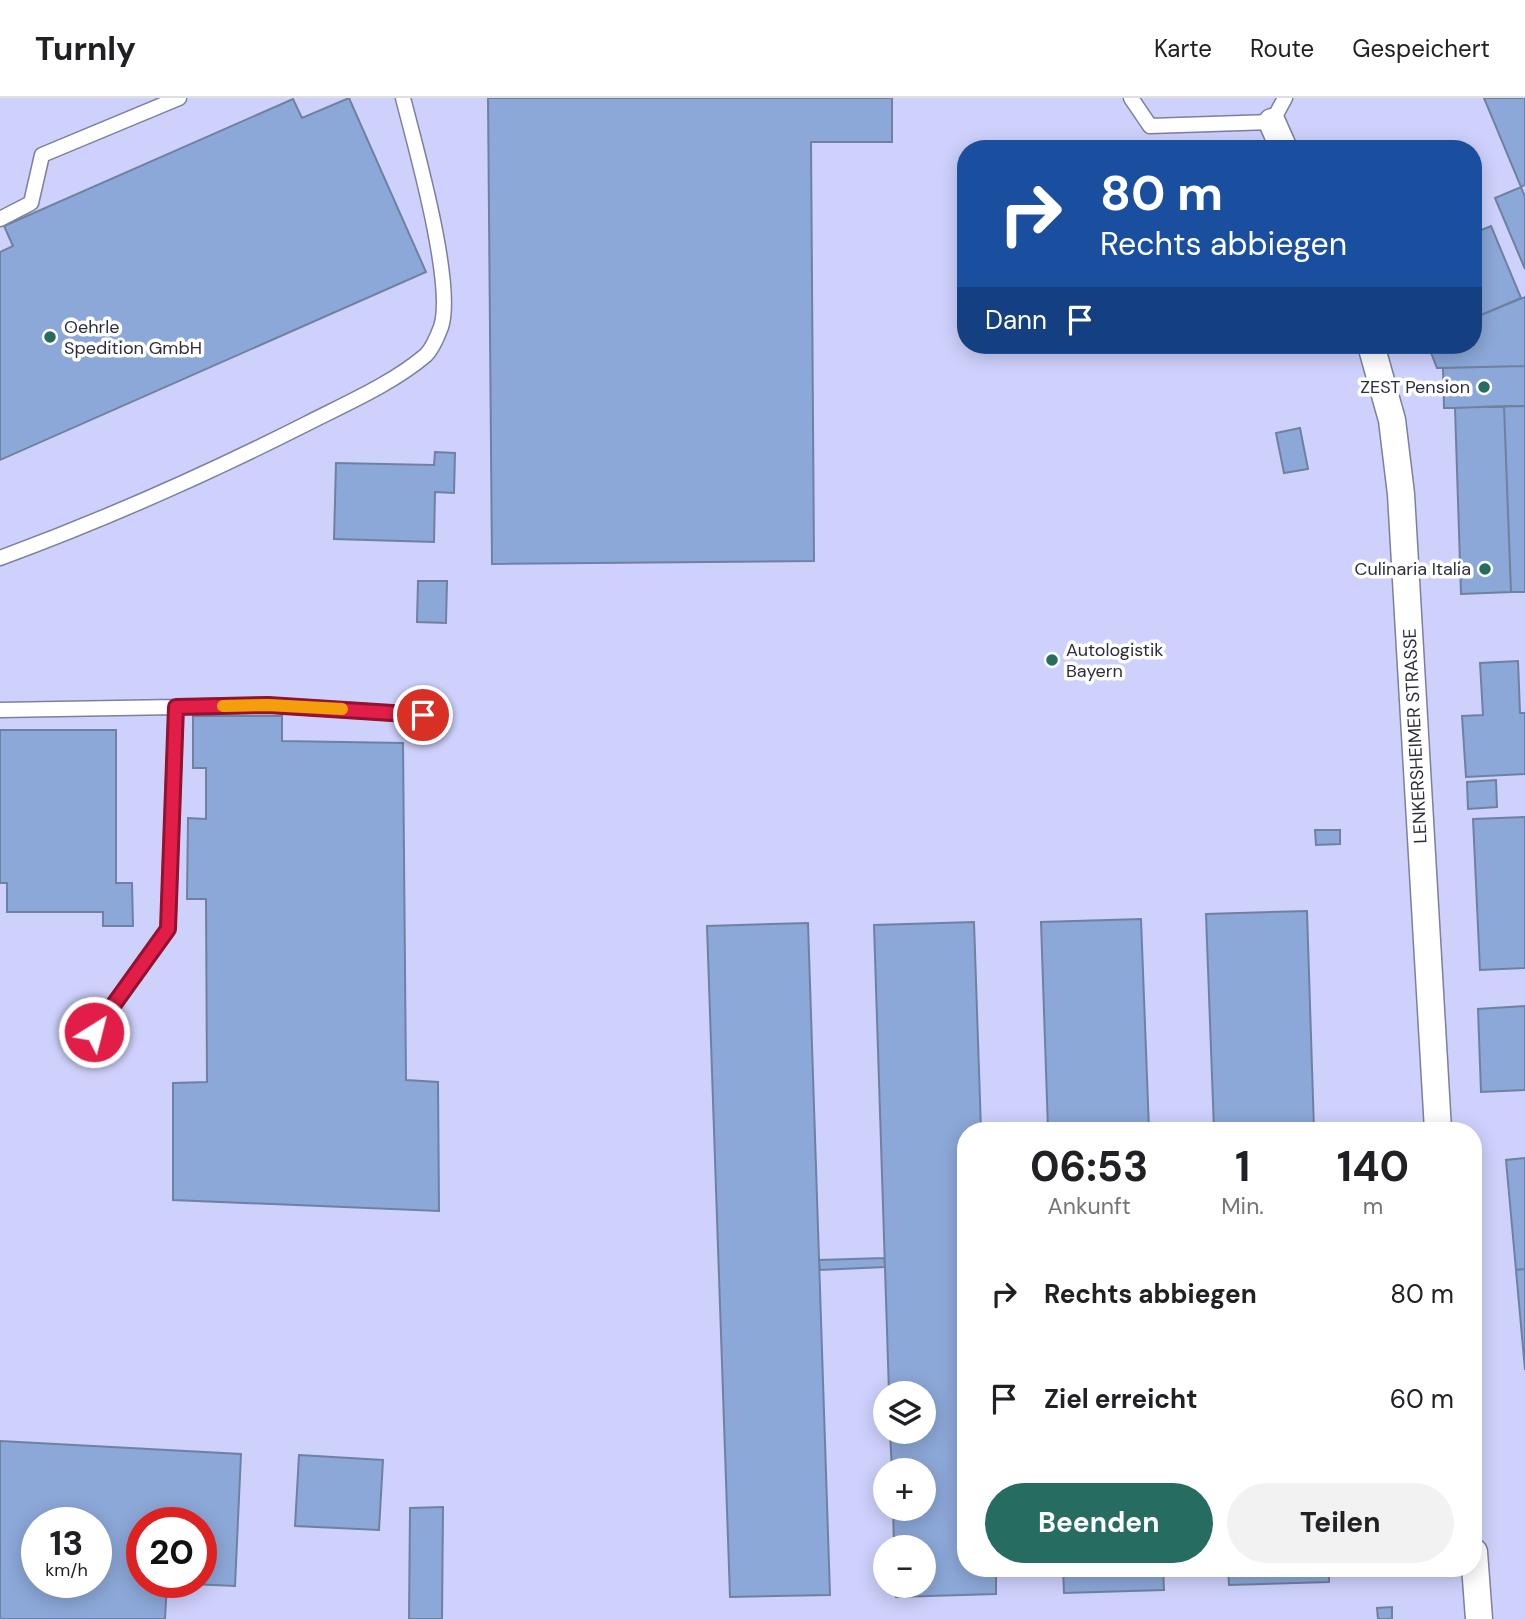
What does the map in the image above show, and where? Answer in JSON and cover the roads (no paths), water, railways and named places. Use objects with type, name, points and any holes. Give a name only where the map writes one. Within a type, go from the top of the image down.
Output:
[{"type":"street","points":[[1272,122],[1280,140]]},
{"type":"street","name":"LENKERSHEIMER STRASSE","points":[[1374,354],[1392,420],[1401,494],[1437,1122]]},
{"type":"street","points":[[1476,1577],[1479,1619]]},
{"type":"lane","points":[[0,219],[31,203],[42,155],[178,98]]},
{"type":"lane","points":[[0,558],[117,515],[218,469],[388,380],[428,354],[442,325],[443,282],[422,172],[403,98]]},
{"type":"lane","points":[[1131,98],[1150,126],[1272,122],[1285,98]]},
{"type":"lane","points":[[0,710],[268,705],[423,715]]},
{"type":"lane","points":[[94,1032],[168,929],[176,707]]},
{"type":"place","name":"Oehrle Spedition GmbH","points":[[50,337]]},
{"type":"place","name":"ZEST Pension","points":[[1484,387]]},
{"type":"place","name":"Culinaria Italia","points":[[1485,569]]},
{"type":"place","name":"Autologistik Bayern","points":[[1052,660]]}]
